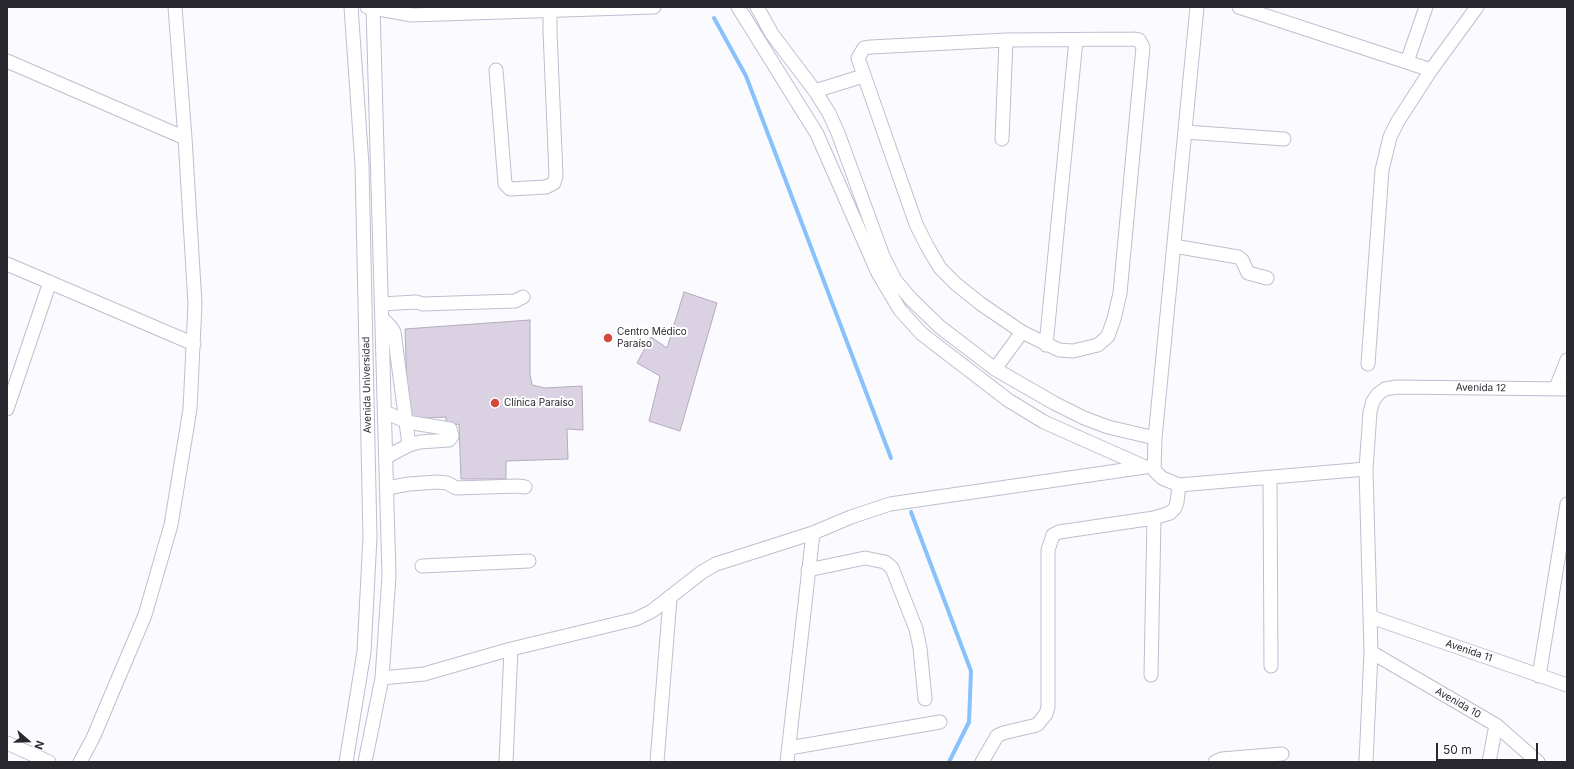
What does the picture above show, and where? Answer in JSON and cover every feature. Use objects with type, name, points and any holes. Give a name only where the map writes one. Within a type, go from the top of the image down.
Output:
[{"type":"street","points":[[80,762],[93,738],[145,615],[171,525],[190,409],[195,304],[175,7]]},
{"type":"street","name":"Avenida Universidad","points":[[346,762],[364,652],[370,537],[362,165],[351,7]]},
{"type":"street","points":[[371,8],[412,15],[544,9],[654,7]]},
{"type":"street","points":[[738,7],[817,134],[878,273],[900,310],[922,334],[1008,400],[1044,422],[1093,445],[1150,468],[1162,478],[1179,485],[1366,469],[1371,617],[1371,652],[1366,762]]},
{"type":"street","points":[[757,7],[772,34],[815,91],[838,133],[883,256],[895,280],[911,299],[940,327],[995,369],[1054,403],[1084,418],[1108,427],[1155,438]]},
{"type":"street","points":[[1150,468],[1155,438],[1197,7]]},
{"type":"street","points":[[1238,7],[1431,70]]},
{"type":"street","points":[[1407,62],[1426,7]]},
{"type":"street","points":[[1368,364],[1382,170],[1386,150],[1398,121],[1431,70],[1477,7]]},
{"type":"street","name":"Avenida Universidad","points":[[365,762],[382,678],[389,576],[371,8]]},
{"type":"street","points":[[496,70],[505,184],[510,189],[546,187],[554,183],[556,176],[550,30],[544,9]]},
{"type":"street","points":[[1133,39],[1139,40],[1144,47],[1121,277],[1114,319],[1108,336],[1098,345],[1073,351],[1060,350],[1046,344],[1022,332],[956,284],[940,268],[916,224],[858,58],[864,48],[1006,40],[1133,39]]},
{"type":"street","points":[[1002,139],[1006,40]]},
{"type":"street","points":[[1046,344],[1076,40]]},
{"type":"street","points":[[7,61],[185,138]]},
{"type":"street","points":[[815,91],[864,76]]},
{"type":"street","points":[[1185,132],[1284,139]]},
{"type":"street","points":[[1174,246],[1238,257],[1242,260],[1248,273],[1267,278]]},
{"type":"street","points":[[7,264],[194,344]]},
{"type":"street","points":[[7,409],[50,282]]},
{"type":"street","points":[[381,304],[416,302],[423,304],[515,301],[523,297]]},
{"type":"street","points":[[382,318],[394,332],[409,446]]},
{"type":"street","points":[[995,369],[1022,332]]},
{"type":"street","points":[[1562,389],[1567,360]]},
{"type":"street","name":"Avenida 12","points":[[1366,469],[1370,412],[1373,401],[1378,394],[1385,389],[1396,387],[1562,389]]},
{"type":"street","points":[[385,412],[407,422],[450,429],[452,436],[449,440],[420,442],[386,457]]},
{"type":"street","points":[[382,678],[424,674],[511,649],[636,618],[652,611],[670,599],[689,581],[716,564],[813,533],[851,516],[890,504],[1150,468]]},
{"type":"street","points":[[1270,478],[1271,666]]},
{"type":"street","points":[[387,488],[409,484],[437,482],[447,483],[456,488],[525,487]]},
{"type":"street","points":[[982,762],[997,736],[1003,733],[1037,725],[1046,714],[1048,707],[1048,550],[1053,535],[1059,532],[1154,518],[1170,513],[1175,508],[1179,485]]},
{"type":"street","points":[[1539,676],[1567,504]]},
{"type":"street","points":[[1151,676],[1154,518]]},
{"type":"street","points":[[787,762],[813,533]]},
{"type":"street","points":[[808,570],[865,558],[885,562],[892,568],[916,629],[920,648],[925,699]]},
{"type":"street","points":[[422,566],[529,562]]},
{"type":"street","points":[[657,762],[670,599]]},
{"type":"street","name":"Avenida 11","points":[[1371,617],[1567,686]]},
{"type":"street","points":[[506,762],[511,649]]},
{"type":"street","name":"Avenida 10","points":[[1371,652],[1496,725],[1538,762]]},
{"type":"street","points":[[789,748],[940,722]]},
{"type":"street","points":[[1489,762],[1496,725]]},
{"type":"street","points":[[7,743],[49,762]]},
{"type":"street","points":[[1215,762],[1222,758],[1282,754]]},
{"type":"building","points":[[684,292],[717,303],[680,431],[649,421],[660,376],[637,363],[651,337],[667,348]]},
{"type":"building","name":"Clínica Paraíso","points":[[530,320],[530,374],[532,385],[545,388],[582,386],[583,430],[567,429],[568,459],[506,461],[506,479],[461,479],[459,424],[446,426],[446,417],[408,419],[405,329]]},
{"type":"waterway","points":[[714,18],[746,76],[891,458]]},
{"type":"waterway","points":[[911,512],[971,671],[969,722],[949,762]]},
{"type":"place","name":"Centro Médico Paraíso","points":[[608,338]]},
{"type":"place","name":"Clínica Paraíso","points":[[495,403]]}]
